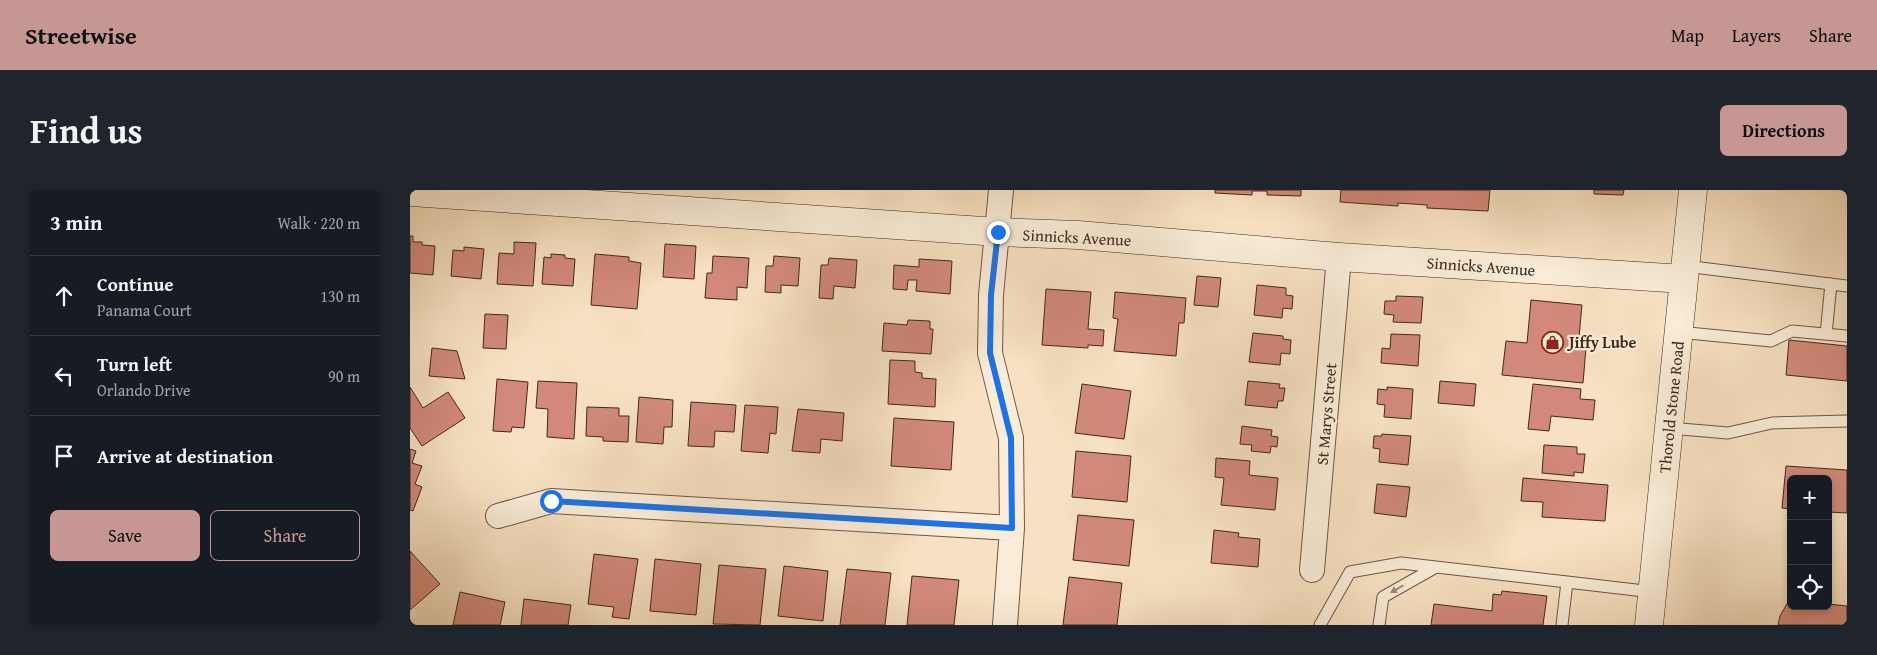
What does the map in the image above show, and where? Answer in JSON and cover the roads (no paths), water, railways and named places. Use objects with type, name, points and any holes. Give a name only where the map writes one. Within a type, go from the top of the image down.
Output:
[{"type":"street","points":[[1001,190],[991,295],[990,353],[1011,438],[1012,528],[1005,625]]},
{"type":"street","name":"Thorold Stone Road","points":[[1649,625],[1693,190]]},
{"type":"street","name":"Sinnicks Avenue","points":[[410,192],[998,232],[1078,235],[1339,257],[1684,273]]},
{"type":"street","name":"St Marys Street","points":[[1312,570],[1339,257]]},
{"type":"street","points":[[498,516],[551,501],[1012,528]]},
{"type":"lane","points":[[1684,273],[1847,286],[1847,279]]},
{"type":"lane","points":[[1826,334],[1831,284]]},
{"type":"lane","points":[[1678,332],[1771,341],[1792,331],[1847,336]]},
{"type":"lane","points":[[1669,428],[1728,433],[1772,423],[1847,421]]},
{"type":"lane","points":[[1320,625],[1350,572],[1401,562],[1653,592]]},
{"type":"lane","points":[[1379,625],[1383,597],[1436,567]]},
{"type":"lane","points":[[1562,625],[1567,582]]},
{"type":"place","name":"Jiffy Lube","points":[[1553,342]]}]
